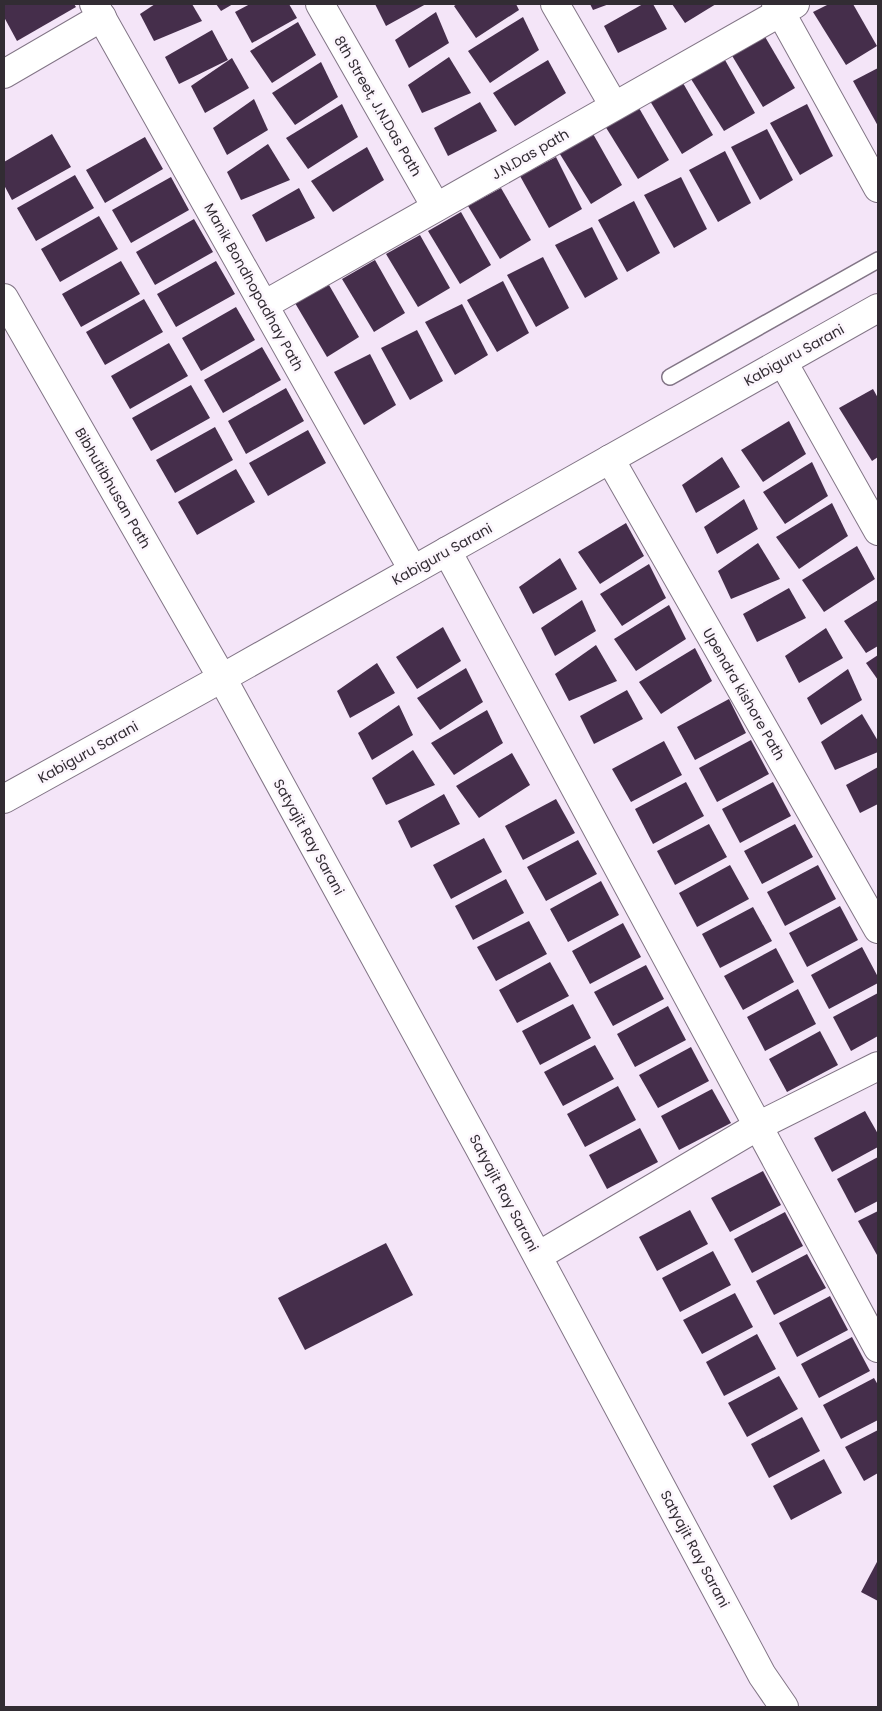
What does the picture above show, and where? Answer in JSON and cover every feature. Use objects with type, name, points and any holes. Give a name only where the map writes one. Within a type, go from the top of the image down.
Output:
[{"type":"street","name":"8th Street, J.N.Das Path","points":[[320,4],[436,207]]},
{"type":"street","points":[[556,4],[614,106]]},
{"type":"street","name":"J.N.Das path","points":[[264,305],[784,7]]},
{"type":"street","points":[[784,7],[878,188]]},
{"type":"street","points":[[4,74],[98,10]]},
{"type":"street","name":"Manik Bondhopadhay Path","points":[[98,10],[414,570]]},
{"type":"street","name":"Bibhutibhusan Path","points":[[4,298],[222,678]]},
{"type":"street","name":"Kabiguru Sarani","points":[[4,799],[878,308]]},
{"type":"street","points":[[783,362],[878,531]]},
{"type":"street","name":"Upendra kishore Path","points":[[610,458],[878,929]]},
{"type":"street","points":[[447,551],[878,1348]]},
{"type":"street","name":"Satyajit Ray Sarani","points":[[222,678],[538,1256],[762,1675],[784,1707]]},
{"type":"street","points":[[538,1256],[758,1126],[878,1066]]},
{"type":"lane","points":[[670,377],[878,260]]},
{"type":"building","points":[[5,4],[74,4],[76,7],[17,41],[4,17]]},
{"type":"building","points":[[155,4],[192,4],[202,21],[154,41],[140,14]]},
{"type":"building","points":[[216,4],[233,4],[221,11]]},
{"type":"building","points":[[250,4],[289,4],[297,18],[252,43],[235,12]]},
{"type":"building","points":[[375,4],[426,4],[386,26]]},
{"type":"building","points":[[457,4],[516,4],[519,10],[476,38],[454,6]]},
{"type":"building","points":[[590,4],[609,4],[593,10]]},
{"type":"building","points":[[643,4],[653,4],[667,29],[618,53],[604,26]]},
{"type":"building","points":[[672,4],[716,4],[685,23]]},
{"type":"building","points":[[829,4],[853,4],[877,46],[846,65],[813,12]]},
{"type":"building","points":[[436,12],[449,43],[409,68],[395,40]]},
{"type":"building","points":[[523,17],[539,50],[490,83],[468,51]]},
{"type":"building","points":[[298,22],[316,55],[272,83],[250,51]]},
{"type":"building","points":[[212,30],[228,60],[179,84],[165,57]]},
{"type":"building","points":[[764,35],[795,88],[763,107],[731,54]]},
{"type":"building","points":[[449,57],[471,93],[422,113],[408,85]]},
{"type":"building","points":[[232,58],[249,88],[205,113],[191,86]]},
{"type":"building","points":[[548,60],[566,93],[515,126],[493,93]]},
{"type":"building","points":[[725,60],[755,113],[724,131],[691,79]]},
{"type":"building","points":[[321,62],[338,97],[295,125],[272,93]]},
{"type":"building","points":[[878,68],[878,126],[853,81]]},
{"type":"building","points":[[683,83],[713,135],[682,154],[650,101]]},
{"type":"building","points":[[254,99],[268,130],[227,155],[213,128]]},
{"type":"building","points":[[480,102],[497,131],[448,156],[434,128]]},
{"type":"building","points":[[342,104],[358,137],[308,169],[286,138]]},
{"type":"building","points":[[807,104],[833,156],[800,175],[770,123]]},
{"type":"building","points":[[639,108],[669,160],[638,179],[605,126]]},
{"type":"building","points":[[767,129],[793,180],[760,200],[731,147]]},
{"type":"building","points":[[592,132],[622,185],[591,204],[558,151]]},
{"type":"building","points":[[52,134],[71,167],[12,200],[4,185],[4,162]]},
{"type":"building","points":[[145,137],[163,169],[105,203],[86,170]]},
{"type":"building","points":[[268,144],[290,180],[241,200],[227,172]]},
{"type":"building","points":[[367,147],[384,180],[333,212],[311,181]]},
{"type":"building","points":[[725,151],[751,203],[718,222],[689,170]]},
{"type":"building","points":[[556,157],[582,209],[549,228],[520,176]]},
{"type":"building","points":[[75,175],[94,208],[36,241],[17,208]]},
{"type":"building","points":[[171,177],[189,210],[131,243],[112,210]]},
{"type":"building","points":[[681,177],[707,229],[674,248],[644,195]]},
{"type":"building","points":[[299,188],[315,218],[266,242],[252,215]]},
{"type":"building","points":[[501,188],[531,240],[500,259],[468,206]]},
{"type":"building","points":[[634,201],[660,253],[627,272],[598,220]]},
{"type":"building","points":[[461,212],[491,265],[460,284],[428,231]]},
{"type":"building","points":[[99,216],[118,249],[60,282],[41,249]]},
{"type":"building","points":[[194,219],[213,252],[155,285],[136,252]]},
{"type":"building","points":[[592,227],[618,279],[585,298],[555,245]]},
{"type":"building","points":[[420,235],[450,288],[418,307],[386,254]]},
{"type":"building","points":[[543,257],[569,308],[536,327],[507,275]]},
{"type":"building","points":[[375,260],[405,313],[374,332],[342,279]]},
{"type":"building","points":[[121,261],[140,294],[81,327],[62,294]]},
{"type":"building","points":[[216,261],[235,294],[176,327],[157,294]]},
{"type":"building","points":[[503,281],[529,333],[497,352],[467,300]]},
{"type":"building","points":[[329,285],[359,337],[327,357],[295,303]]},
{"type":"building","points":[[144,299],[163,332],[105,365],[86,332]]},
{"type":"building","points":[[462,304],[488,355],[455,375],[425,322]]},
{"type":"building","points":[[236,307],[255,340],[201,371],[182,338]]},
{"type":"building","points":[[417,330],[443,381],[410,400],[381,348]]},
{"type":"building","points":[[169,343],[188,376],[130,409],[111,376]]},
{"type":"building","points":[[262,347],[281,380],[223,413],[204,380]]},
{"type":"building","points":[[370,354],[396,405],[364,425],[334,372]]},
{"type":"building","points":[[191,385],[210,418],[151,451],[132,418]]},
{"type":"building","points":[[286,388],[304,421],[246,454],[228,421]]},
{"type":"building","points":[[873,389],[878,398],[878,457],[872,461],[839,408]]},
{"type":"building","points":[[789,421],[806,454],[763,482],[741,450]]},
{"type":"building","points":[[215,427],[233,460],[175,493],[156,460]]},
{"type":"building","points":[[308,430],[326,463],[268,496],[249,463]]},
{"type":"building","points":[[722,457],[740,487],[696,513],[682,485]]},
{"type":"building","points":[[812,462],[828,496],[785,524],[763,492]]},
{"type":"building","points":[[236,469],[255,502],[197,535],[178,502]]},
{"type":"building","points":[[744,499],[758,529],[717,554],[704,527]]},
{"type":"building","points":[[832,503],[848,536],[799,569],[776,537]]},
{"type":"building","points":[[626,523],[644,556],[600,584],[578,552]]},
{"type":"building","points":[[758,543],[780,579],[731,599],[718,571]]},
{"type":"building","points":[[857,546],[875,579],[824,612],[802,580]]},
{"type":"building","points":[[560,558],[577,589],[533,614],[519,587]]},
{"type":"building","points":[[649,564],[666,598],[622,626],[600,594]]},
{"type":"building","points":[[789,588],[806,618],[757,642],[743,614]]},
{"type":"building","points":[[582,600],[596,631],[555,656],[541,628]]},
{"type":"building","points":[[878,600],[878,646],[866,653],[844,621]]},
{"type":"building","points":[[669,605],[686,639],[636,671],[614,639]]},
{"type":"building","points":[[443,627],[461,661],[417,689],[396,657]]},
{"type":"building","points":[[826,628],[843,658],[799,683],[785,656]]},
{"type":"building","points":[[596,645],[617,681],[569,701],[555,674]]},
{"type":"building","points":[[695,648],[712,681],[661,714],[639,682]]},
{"type":"building","points":[[878,655],[878,680],[866,663]]},
{"type":"building","points":[[377,663],[395,693],[350,718],[337,691]]},
{"type":"building","points":[[466,668],[483,702],[440,730],[417,698]]},
{"type":"building","points":[[848,669],[862,700],[821,725],[807,698]]},
{"type":"building","points":[[627,690],[643,719],[594,744],[580,716]]},
{"type":"building","points":[[729,699],[746,733],[695,760],[677,727]]},
{"type":"building","points":[[399,705],[413,735],[372,760],[358,733]]},
{"type":"building","points":[[487,710],[503,743],[454,775],[431,743]]},
{"type":"building","points":[[862,714],[878,741],[878,752],[835,770],[821,742]]},
{"type":"building","points":[[751,740],[769,774],[717,802],[699,768]]},
{"type":"building","points":[[664,741],[682,775],[631,802],[612,769]]},
{"type":"building","points":[[413,750],[435,785],[386,805],[372,778]]},
{"type":"building","points":[[512,753],[530,785],[479,818],[456,786]]},
{"type":"building","points":[[878,767],[878,804],[860,813],[846,785]]},
{"type":"building","points":[[686,782],[704,816],[653,844],[635,809]]},
{"type":"building","points":[[773,782],[791,816],[740,843],[722,809]]},
{"type":"building","points":[[444,794],[460,824],[411,848],[398,821]]},
{"type":"building","points":[[556,799],[575,833],[523,860],[505,826]]},
{"type":"building","points":[[709,824],[727,857],[675,885],[657,851]]},
{"type":"building","points":[[795,824],[813,857],[762,884],[744,851]]},
{"type":"building","points":[[484,838],[502,872],[451,899],[433,865]]},
{"type":"building","points":[[578,840],[597,874],[546,901],[527,867]]},
{"type":"building","points":[[730,865],[749,899],[697,927],[679,893]]},
{"type":"building","points":[[818,865],[836,899],[785,926],[767,892]]},
{"type":"building","points":[[506,879],[524,913],[473,940],[455,906]]},
{"type":"building","points":[[601,881],[619,915],[568,942],[550,909]]},
{"type":"building","points":[[840,906],[858,940],[807,967],[789,933]]},
{"type":"building","points":[[753,907],[772,941],[720,968],[702,934]]},
{"type":"building","points":[[529,921],[547,954],[496,981],[477,947]]},
{"type":"building","points":[[623,923],[641,957],[590,984],[572,951]]},
{"type":"building","points":[[862,947],[878,977],[878,983],[829,1009],[811,975]]},
{"type":"building","points":[[776,948],[794,982],[743,1010],[724,976]]},
{"type":"building","points":[[550,962],[569,996],[517,1023],[499,990]]},
{"type":"building","points":[[646,965],[664,999],[613,1026],[594,992]]},
{"type":"building","points":[[798,989],[816,1024],[765,1051],[747,1017]]},
{"type":"building","points":[[878,993],[878,1036],[851,1051],[833,1017]]},
{"type":"building","points":[[573,1004],[591,1038],[540,1065],[522,1031]]},
{"type":"building","points":[[668,1006],[686,1040],[635,1067],[617,1034]]},
{"type":"building","points":[[820,1031],[838,1065],[787,1092],[769,1059]]},
{"type":"building","points":[[595,1045],[614,1079],[563,1106],[544,1072]]},
{"type":"building","points":[[691,1047],[709,1081],[658,1108],[639,1075]]},
{"type":"building","points":[[618,1086],[636,1120],[585,1147],[567,1114]]},
{"type":"building","points":[[712,1089],[731,1123],[679,1150],[661,1116]]},
{"type":"building","points":[[865,1111],[878,1134],[878,1147],[832,1172],[814,1138]]},
{"type":"building","points":[[640,1128],[658,1162],[607,1189],[589,1155]]},
{"type":"building","points":[[878,1157],[878,1201],[855,1213],[837,1179]]},
{"type":"building","points":[[763,1171],[781,1205],[730,1232],[711,1198]]},
{"type":"building","points":[[690,1210],[708,1244],[657,1271],[639,1237]]},
{"type":"building","points":[[878,1211],[878,1254],[877,1255],[858,1221]]},
{"type":"building","points":[[785,1212],[803,1246],[752,1273],[734,1239]]},
{"type":"building","points":[[386,1243],[413,1295],[305,1350],[278,1298]]},
{"type":"building","points":[[713,1251],[731,1285],[680,1312],[662,1278]]},
{"type":"building","points":[[807,1254],[826,1288],[774,1315],[756,1281]]},
{"type":"building","points":[[735,1293],[753,1327],[702,1354],[683,1320]]},
{"type":"building","points":[[830,1296],[848,1330],[797,1357],[779,1323]]},
{"type":"building","points":[[757,1334],[776,1369],[724,1396],[706,1362]]},
{"type":"building","points":[[852,1337],[870,1371],[819,1398],[801,1364]]},
{"type":"building","points":[[779,1376],[798,1409],[747,1437],[728,1403]]},
{"type":"building","points":[[874,1378],[878,1385],[878,1420],[841,1439],[823,1405]]},
{"type":"building","points":[[802,1417],[820,1451],[769,1478],[751,1444]]},
{"type":"building","points":[[878,1430],[878,1473],[864,1481],[845,1447]]},
{"type":"building","points":[[824,1459],[842,1493],[791,1520],[773,1486]]},
{"type":"building","points":[[878,1560],[878,1601],[861,1592]]}]
